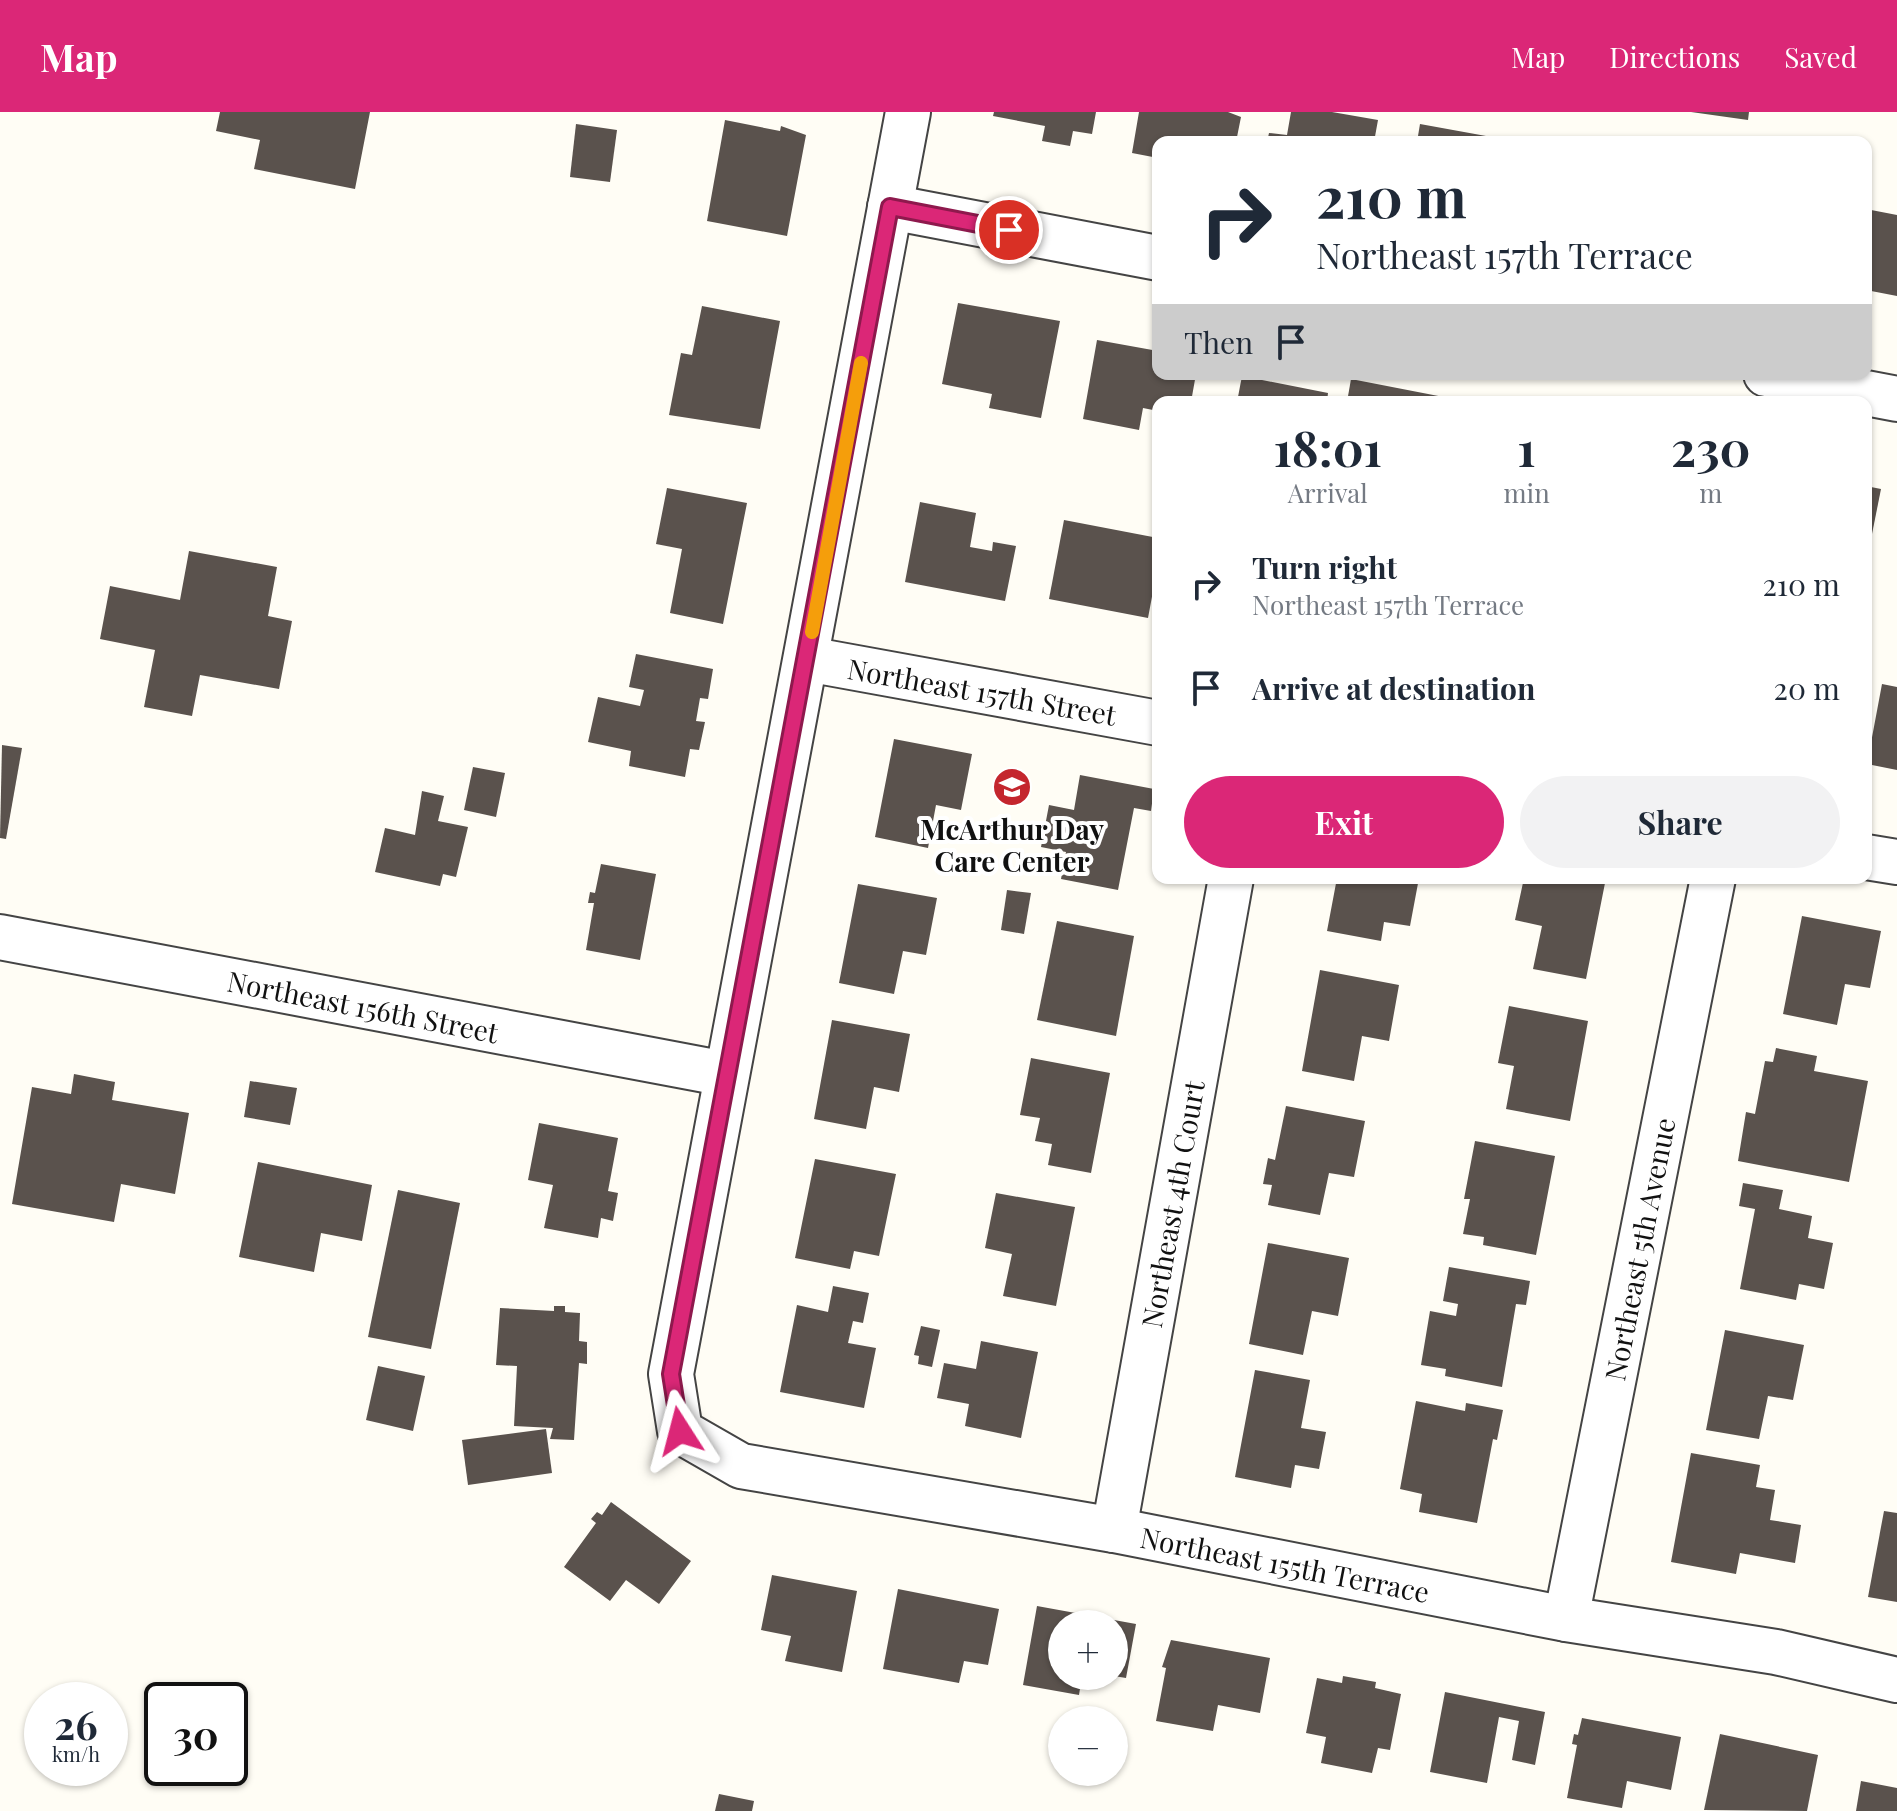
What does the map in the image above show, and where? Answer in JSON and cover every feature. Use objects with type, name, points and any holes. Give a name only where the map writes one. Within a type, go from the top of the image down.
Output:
[{"type":"street","points":[[726,1074],[807,659],[908,112]]},
{"type":"street","points":[[890,207],[1152,257]]},
{"type":"street","points":[[1797,380],[1897,399]]},
{"type":"street","name":"Northeast 157th Street","points":[[807,659],[1152,722]]},
{"type":"street","points":[[1872,858],[1897,862]]},
{"type":"street","name":"Northeast 4th Court","points":[[1114,1530],[1230,884]]},
{"type":"street","name":"Northeast 5th Avenue","points":[[1566,1619],[1712,884]]},
{"type":"street","name":"Northeast 156th Street","points":[[0,937],[726,1074]]},
{"type":"street","name":"Northeast 155th Terrace","points":[[726,1074],[671,1374],[680,1431],[741,1466],[1114,1530],[1566,1619],[1776,1652],[1897,1680]]},
{"type":"building","points":[[220,112],[370,112],[355,189],[254,169],[260,140],[216,131]]},
{"type":"building","points":[[994,112],[1096,112],[1092,134],[1073,131],[1070,146],[1042,141],[1045,126],[993,116]]},
{"type":"building","points":[[1139,112],[1228,112],[1241,117],[1237,136],[1152,136],[1152,157],[1132,153]]},
{"type":"building","points":[[1291,112],[1332,112],[1378,120],[1375,136],[1268,136],[1269,133],[1287,135]]},
{"type":"building","points":[[1691,112],[1749,112],[1748,120]]},
{"type":"building","points":[[725,120],[780,131],[781,126],[806,135],[787,236],[707,221]]},
{"type":"building","points":[[576,124],[617,130],[610,182],[570,177]]},
{"type":"building","points":[[1420,124],[1486,136],[1418,136]]},
{"type":"building","points":[[1872,210],[1897,215],[1897,296],[1872,291]]},
{"type":"building","points":[[958,303],[1060,321],[1041,418],[989,408],[992,394],[942,384]]},
{"type":"building","points":[[702,306],[780,321],[760,429],[669,415],[681,353],[692,355]]},
{"type":"building","points":[[1097,340],[1152,350],[1152,380],[1195,380],[1192,396],[1152,396],[1152,410],[1143,408],[1139,430],[1083,419]]},
{"type":"building","points":[[1241,380],[1262,380],[1328,393],[1328,396],[1238,396]]},
{"type":"building","points":[[1351,380],[1356,380],[1438,396],[1348,396]]},
{"type":"building","points":[[1872,487],[1881,489],[1872,534]]},
{"type":"building","points":[[667,488],[747,503],[723,624],[670,613],[682,549],[656,544]]},
{"type":"building","points":[[920,502],[976,513],[970,547],[992,551],[993,542],[1016,546],[1005,601],[905,582]]},
{"type":"building","points":[[1064,520],[1152,537],[1152,597],[1148,618],[1049,599]]},
{"type":"building","points":[[189,551],[277,567],[268,616],[292,621],[279,689],[200,675],[192,716],[144,707],[155,650],[100,639],[110,586],[180,600]]},
{"type":"building","points":[[636,654],[713,669],[708,699],[700,698],[696,721],[705,722],[699,750],[690,749],[685,777],[629,766],[631,751],[588,742],[598,697],[640,706],[644,690],[629,687]]},
{"type":"building","points":[[1882,684],[1897,687],[1897,770],[1872,765],[1872,737]]},
{"type":"building","points":[[894,739],[972,754],[961,810],[936,805],[928,848],[875,837]]},
{"type":"building","points":[[2,745],[22,748],[6,839],[0,838]]},
{"type":"building","points":[[473,767],[505,773],[496,817],[464,810]]},
{"type":"building","points":[[1080,775],[1152,789],[1151,811],[1134,808],[1118,890],[1061,879],[1066,852],[1041,847],[1049,805],[1074,810]]},
{"type":"building","points":[[422,791],[444,796],[438,821],[468,827],[456,877],[443,874],[440,886],[375,872],[385,828],[415,835]]},
{"type":"building","points":[[601,864],[656,874],[640,960],[586,950],[594,903],[588,903],[590,892],[595,893]]},
{"type":"building","points":[[858,884],[937,898],[926,955],[903,951],[894,994],[839,983]]},
{"type":"building","points":[[1336,884],[1418,884],[1410,926],[1384,922],[1381,941],[1327,931]]},
{"type":"building","points":[[1523,884],[1605,884],[1586,979],[1533,969],[1542,926],[1515,920]]},
{"type":"building","points":[[1007,890],[1031,893],[1024,934],[1001,930]]},
{"type":"building","points":[[1802,916],[1881,931],[1870,988],[1845,984],[1837,1025],[1783,1014]]},
{"type":"building","points":[[1057,921],[1134,936],[1116,1036],[1037,1020]]},
{"type":"building","points":[[1320,970],[1399,985],[1389,1041],[1362,1036],[1354,1081],[1302,1071]]},
{"type":"building","points":[[1509,1006],[1588,1021],[1570,1121],[1506,1109],[1514,1066],[1498,1063]]},
{"type":"building","points":[[832,1020],[910,1034],[899,1092],[874,1087],[866,1129],[814,1119]]},
{"type":"building","points":[[1776,1048],[1817,1056],[1814,1071],[1868,1081],[1849,1182],[1738,1161],[1746,1112],[1755,1114],[1765,1061],[1773,1062]]},
{"type":"building","points":[[1031,1058],[1110,1073],[1091,1173],[1048,1165],[1052,1144],[1035,1141],[1040,1118],[1020,1115]]},
{"type":"building","points":[[74,1074],[115,1082],[112,1100],[189,1113],[175,1194],[121,1184],[114,1222],[12,1204],[32,1087],[71,1094]]},
{"type":"building","points":[[250,1081],[297,1088],[290,1125],[244,1117]]},
{"type":"building","points":[[1286,1106],[1365,1121],[1354,1177],[1329,1173],[1320,1215],[1268,1205],[1272,1185],[1263,1184],[1268,1158],[1275,1160]]},
{"type":"building","points":[[539,1123],[618,1138],[608,1191],[618,1193],[613,1221],[601,1218],[598,1238],[544,1228],[553,1185],[528,1180]]},
{"type":"building","points":[[1475,1141],[1555,1156],[1536,1255],[1483,1245],[1484,1237],[1463,1234],[1470,1199],[1464,1199]]},
{"type":"building","points":[[815,1159],[896,1174],[879,1256],[854,1251],[850,1269],[795,1258]]},
{"type":"building","points":[[258,1162],[372,1185],[362,1241],[321,1233],[314,1272],[239,1257]]},
{"type":"building","points":[[1743,1183],[1783,1190],[1779,1209],[1812,1216],[1808,1238],[1833,1243],[1824,1289],[1799,1284],[1796,1300],[1740,1289],[1755,1209],[1739,1206]]},
{"type":"building","points":[[398,1190],[460,1203],[431,1349],[368,1337]]},
{"type":"building","points":[[996,1193],[1075,1207],[1056,1306],[1003,1296],[1012,1254],[985,1248]]},
{"type":"building","points":[[1268,1243],[1349,1258],[1338,1316],[1312,1311],[1303,1355],[1249,1344]]},
{"type":"building","points":[[1449,1267],[1530,1281],[1526,1305],[1516,1304],[1502,1387],[1445,1376],[1446,1369],[1421,1365],[1430,1311],[1456,1316],[1458,1304],[1443,1301]]},
{"type":"building","points":[[833,1286],[869,1293],[863,1323],[853,1321],[848,1343],[876,1348],[864,1408],[780,1392],[797,1305],[828,1312]]},
{"type":"building","points":[[554,1306],[565,1306],[565,1312],[580,1313],[579,1341],[587,1342],[587,1364],[579,1363],[574,1440],[550,1439],[553,1428],[514,1426],[517,1366],[496,1365],[500,1308],[554,1311]]},
{"type":"building","points":[[921,1326],[940,1330],[932,1367],[918,1364],[919,1356],[914,1355]]},
{"type":"building","points":[[1725,1330],[1804,1345],[1793,1400],[1768,1396],[1759,1439],[1706,1430]]},
{"type":"building","points":[[981,1341],[1038,1352],[1021,1438],[965,1426],[969,1404],[937,1398],[944,1363],[976,1369]]},
{"type":"building","points":[[378,1366],[425,1376],[413,1431],[366,1420]]},
{"type":"building","points":[[1255,1370],[1310,1380],[1301,1428],[1326,1432],[1319,1469],[1295,1465],[1291,1488],[1235,1477]]},
{"type":"building","points":[[1416,1401],[1465,1411],[1466,1403],[1503,1410],[1497,1440],[1493,1439],[1477,1523],[1419,1512],[1422,1494],[1400,1489]]},
{"type":"building","points":[[546,1429],[552,1473],[468,1485],[462,1440]]},
{"type":"building","points":[[1691,1453],[1760,1465],[1756,1487],[1775,1490],[1770,1520],[1801,1525],[1795,1563],[1740,1553],[1736,1574],[1671,1562]]},
{"type":"building","points":[[611,1502],[691,1561],[659,1604],[626,1580],[610,1601],[564,1567],[596,1523],[591,1519],[597,1512],[602,1515]]},
{"type":"building","points":[[1884,1511],[1897,1513],[1897,1602],[1868,1597]]},
{"type":"building","points":[[772,1575],[857,1591],[842,1672],[785,1661],[791,1636],[761,1630]]},
{"type":"building","points":[[898,1589],[999,1609],[988,1665],[964,1661],[959,1683],[883,1669]]},
{"type":"building","points":[[1037,1606],[1059,1610],[1048,1610],[1048,1689],[1023,1685]]},
{"type":"building","points":[[1128,1623],[1136,1624],[1128,1667]]},
{"type":"building","points":[[1171,1640],[1270,1658],[1260,1713],[1218,1705],[1213,1731],[1156,1721],[1166,1668],[1162,1667]]},
{"type":"building","points":[[1343,1676],[1376,1682],[1375,1688],[1401,1694],[1390,1750],[1378,1748],[1372,1773],[1321,1763],[1326,1737],[1306,1733],[1317,1678],[1342,1683]]},
{"type":"building","points":[[1051,1690],[1080,1690],[1079,1695]]},
{"type":"building","points":[[1445,1692],[1545,1712],[1535,1765],[1512,1760],[1519,1721],[1499,1717],[1487,1783],[1430,1772]]},
{"type":"building","points":[[1582,1718],[1681,1737],[1671,1790],[1627,1781],[1622,1808],[1567,1798],[1577,1745],[1572,1744]]},
{"type":"building","points":[[1720,1734],[1818,1755],[1807,1811],[1704,1810]]},
{"type":"building","points":[[1861,1781],[1897,1788],[1897,1811],[1856,1811]]},
{"type":"building","points":[[719,1794],[754,1801],[752,1811],[715,1811]]},
{"type":"slow traffic","points":[[812,632],[861,363]]},
{"type":"place","name":"McArthur Day Care Center","points":[[1012,787]]},
{"type":"route","points":[[680,1431],[671,1374],[890,207],[1009,230]]}]
